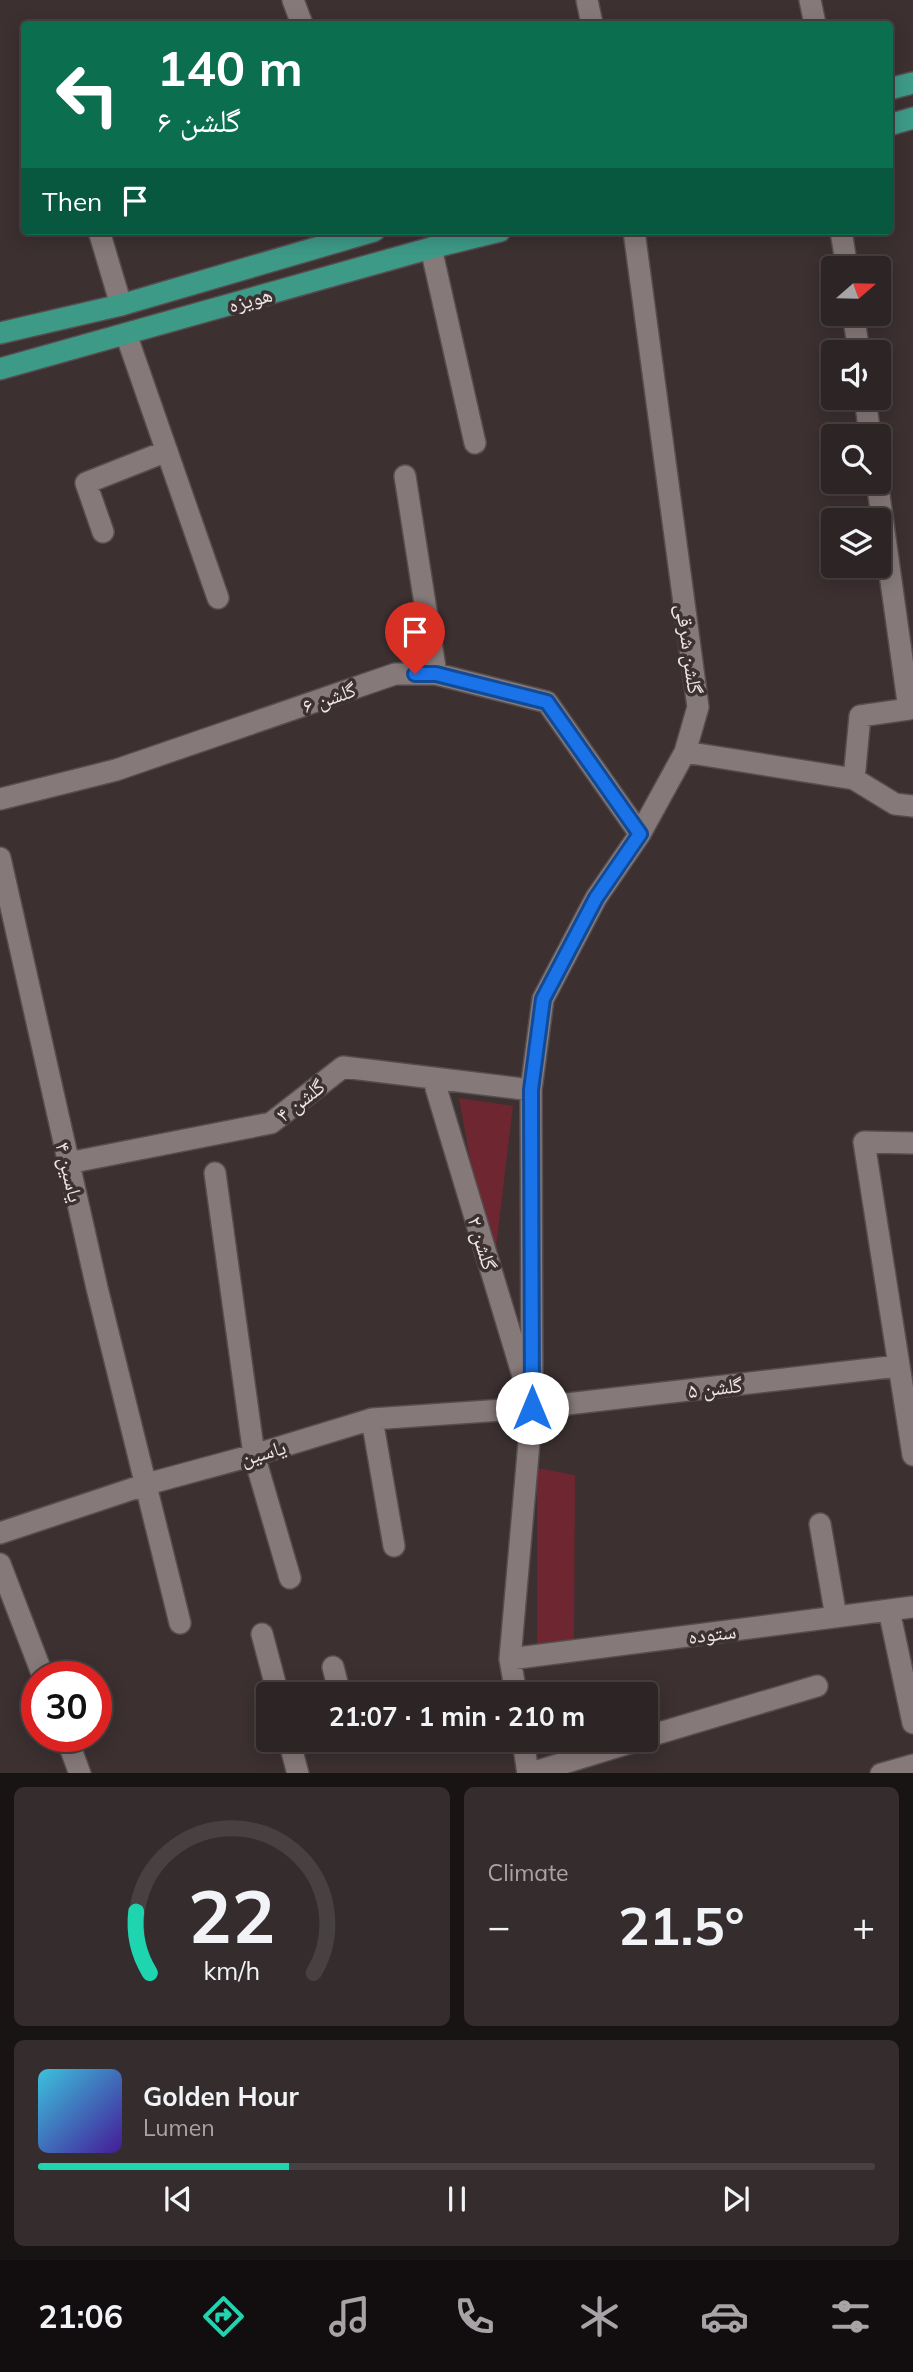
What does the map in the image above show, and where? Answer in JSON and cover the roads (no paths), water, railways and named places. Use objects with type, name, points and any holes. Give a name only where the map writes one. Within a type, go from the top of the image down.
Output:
[{"type":"main road","points":[[893,88],[913,83]]},
{"type":"main road","points":[[893,123],[913,118]]},
{"type":"main road","name":"هویزه","points":[[0,333],[121,305],[360,235]]},
{"type":"main road","name":"هویزه","points":[[0,369],[484,235]]},
{"type":"street","points":[[293,0],[301,21]]},
{"type":"street","points":[[587,0],[591,21]]},
{"type":"street","points":[[810,0],[814,21]]},
{"type":"street","points":[[100,235],[121,305]]},
{"type":"street","name":"گلشن شرقی","points":[[510,1659],[532,1408],[531,1090],[543,999],[596,898],[640,834],[685,752],[698,707],[635,235]]},
{"type":"street","points":[[842,235],[845,256]]},
{"type":"street","points":[[431,248],[475,443]]},
{"type":"street","points":[[126,334],[218,598]]},
{"type":"street","points":[[103,532],[86,483],[167,451]]},
{"type":"street","points":[[405,476],[436,674]]},
{"type":"street","points":[[854,779],[860,716],[909,709],[879,494]]},
{"type":"street","name":"گلشن ۶","points":[[0,799],[116,771],[395,674],[436,674],[547,702],[640,834]]},
{"type":"street","points":[[685,752],[854,779],[895,804],[913,806]]},
{"type":"street","name":"یاسین ۴","points":[[0,858],[68,1163],[180,1623]]},
{"type":"street","name":"گلشن ۴","points":[[68,1163],[271,1123],[343,1067],[531,1090]]},
{"type":"street","name":"گلشن ۲","points":[[433,1078],[532,1408]]},
{"type":"street","points":[[913,1143],[864,1142],[913,1455]]},
{"type":"street","points":[[215,1173],[254,1455],[290,1578]]},
{"type":"street","name":"گلشن ۵","points":[[532,1408],[898,1366]]},
{"type":"street","name":"یاسین","points":[[0,1533],[147,1484],[372,1419],[532,1408]]},
{"type":"street","points":[[372,1419],[394,1546]]},
{"type":"street","points":[[820,1524],[836,1617]]},
{"type":"street","points":[[0,1564],[37,1661]]},
{"type":"street","name":"ستوده","points":[[510,1659],[913,1607]]},
{"type":"street","points":[[889,1610],[913,1723]]},
{"type":"street","points":[[262,1634],[275,1682]]},
{"type":"street","points":[[510,1659],[514,1682]]},
{"type":"street","points":[[333,1667],[337,1682]]},
{"type":"street","points":[[658,1733],[817,1686]]},
{"type":"street","points":[[72,1752],[80,1773]]},
{"type":"street","points":[[294,1752],[298,1773]]},
{"type":"street","points":[[525,1752],[528,1773],[599,1752]]},
{"type":"street","points":[[881,1773],[913,1765]]}]
